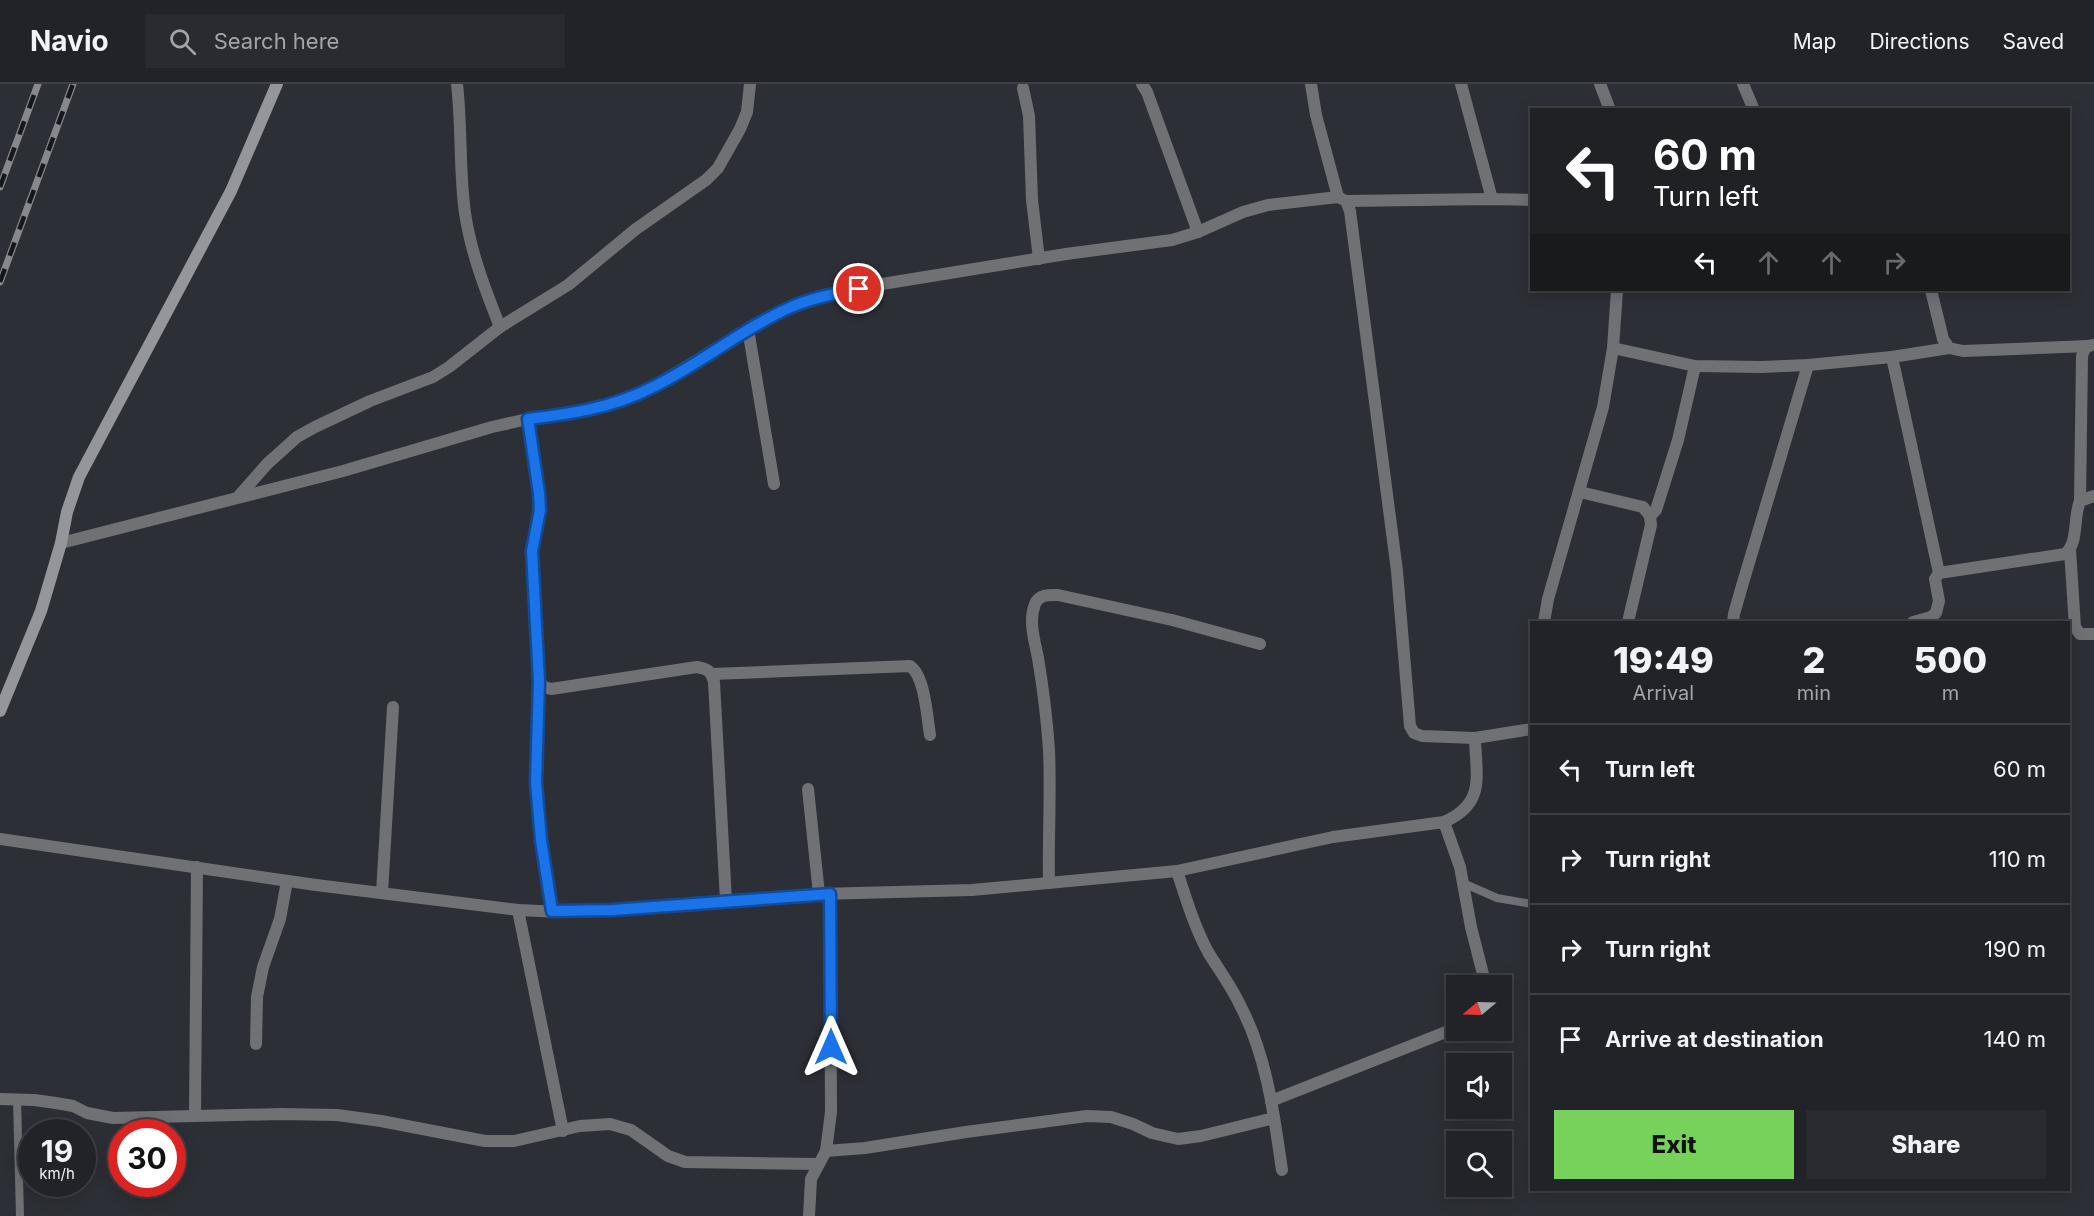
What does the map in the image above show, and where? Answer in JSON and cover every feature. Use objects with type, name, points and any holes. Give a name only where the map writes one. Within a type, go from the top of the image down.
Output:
[{"type":"main road","points":[[0,711],[40,611],[79,477],[231,191],[276,84]]},
{"type":"street","points":[[457,84],[462,132],[462,174],[470,239],[475,261],[500,327]]},
{"type":"street","points":[[238,497],[267,464],[297,437],[370,401],[433,377],[449,367],[500,327],[568,285],[636,229],[706,180],[718,168],[740,129],[747,112],[750,84]]},
{"type":"street","points":[[1142,84],[1147,92],[1198,232]]},
{"type":"street","points":[[1311,84],[1316,115],[1342,199],[1352,223],[1397,571],[1410,726],[1414,733],[1422,736],[1475,738],[1530,729]]},
{"type":"street","points":[[1461,84],[1492,199]]},
{"type":"street","points":[[1600,84],[1609,108]]},
{"type":"street","points":[[1743,84],[1753,108]]},
{"type":"street","points":[[1023,88],[1029,116],[1032,200],[1039,259]]},
{"type":"street","points":[[61,543],[343,471],[492,427],[528,419],[571,414],[612,404],[651,388],[748,329],[790,307],[825,296],[876,285],[1172,240],[1198,232],[1243,212],[1268,205],[1342,199],[1530,200]]},
{"type":"street","points":[[1544,621],[1548,599],[1603,407],[1613,348],[1617,291]]},
{"type":"street","points":[[1931,291],[1943,339],[1949,348]]},
{"type":"street","points":[[748,329],[774,484]]},
{"type":"street","points":[[1613,348],[1695,366],[1808,365],[1892,357],[1949,348],[1963,351],[2091,346]]},
{"type":"street","points":[[2091,346],[2084,350],[2082,356],[2080,501],[2076,509],[2073,545],[2070,550],[2075,627],[2080,634],[2094,634]]},
{"type":"street","points":[[1892,357],[1939,573],[1935,579],[1939,601],[1936,614],[1917,621]]},
{"type":"street","points":[[1733,621],[1808,365]]},
{"type":"street","points":[[1650,516],[1656,510],[1678,440],[1695,366]]},
{"type":"street","points":[[528,419],[539,501],[538,526],[532,551],[539,681],[536,782],[541,840],[552,911]]},
{"type":"street","points":[[1580,492],[1643,507],[1650,516],[1649,535],[1628,621]]},
{"type":"street","points":[[2080,501],[2094,496]]},
{"type":"street","points":[[1939,573],[2057,556],[2070,550]]},
{"type":"street","points":[[1049,883],[1049,748],[1032,616],[1035,603],[1040,597],[1048,594],[1172,620],[1260,644]]},
{"type":"street","points":[[712,674],[910,666],[917,670],[920,680],[930,735]]},
{"type":"street","points":[[539,681],[544,687],[551,689],[697,667],[707,669],[712,674],[726,901]]},
{"type":"street","points":[[382,893],[393,707]]},
{"type":"street","points":[[0,840],[287,881],[518,910],[613,910],[824,894],[972,890],[1178,871],[1333,837],[1444,822],[1458,816],[1473,798],[1476,786],[1475,738]]},
{"type":"street","points":[[808,789],[824,894],[831,1112],[826,1151],[811,1179],[809,1216]]},
{"type":"street","points":[[1444,822],[1460,867],[1471,927],[1483,975]]},
{"type":"street","points":[[195,1115],[197,867]]},
{"type":"street","points":[[1178,871],[1192,918],[1208,951],[1242,1008],[1260,1053],[1282,1170]]},
{"type":"street","points":[[256,1044],[257,997],[261,977],[280,919],[287,881]]},
{"type":"street","points":[[518,910],[562,1131]]},
{"type":"street","points":[[1270,1101],[1446,1032]]},
{"type":"street","points":[[0,1099],[34,1100],[73,1106],[87,1113],[113,1118],[281,1114],[337,1116],[381,1121],[485,1141],[514,1141],[580,1126],[610,1124],[631,1130],[668,1156],[685,1162],[817,1164]]},
{"type":"street","points":[[826,1151],[865,1148],[1086,1116],[1111,1117],[1152,1133],[1178,1139],[1201,1136],[1274,1118]]},
{"type":"lane","points":[[1463,883],[1497,898],[1530,904]]},
{"type":"lane","points":[[17,1099],[20,1216]]},
{"type":"railway","points":[[0,187],[38,84]]},
{"type":"railway","points":[[0,282],[73,84]]},
{"type":"route","points":[[831,1047],[830,894],[613,910],[552,911],[541,840],[536,782],[539,681],[532,551],[540,510],[528,419],[571,414],[612,404],[651,388],[790,307],[825,296],[859,289]]}]
